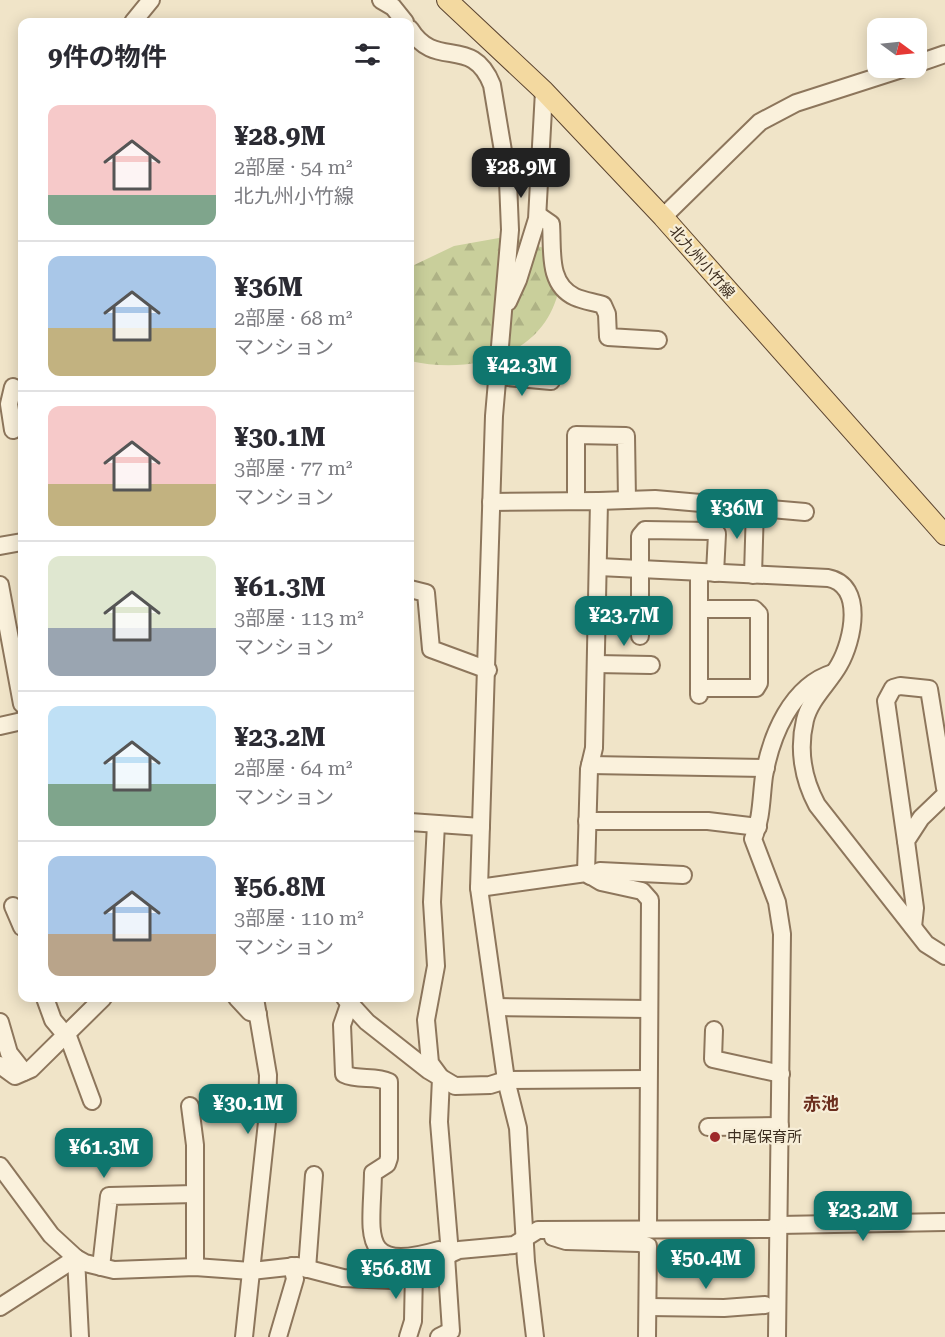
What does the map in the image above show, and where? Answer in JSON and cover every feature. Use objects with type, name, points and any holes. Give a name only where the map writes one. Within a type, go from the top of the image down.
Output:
[{"type":"main road","name":"北九州小竹線","points":[[447,0],[544,92],[663,217],[945,535]]},
{"type":"street","points":[[136,18],[151,0]]},
{"type":"street","points":[[381,0],[393,7],[402,18]]},
{"type":"street","points":[[414,36],[432,52],[460,54],[475,60],[486,71],[492,85],[508,181],[510,230],[496,376],[479,888],[506,1080],[518,1128],[524,1237],[535,1337]]},
{"type":"street","points":[[927,60],[945,54]]},
{"type":"street","points":[[663,217],[760,122],[796,103],[874,78]]},
{"type":"street","points":[[504,311],[518,280],[538,215],[544,92]]},
{"type":"street","points":[[538,215],[551,224],[556,280],[564,290],[576,297],[603,305],[607,314],[608,337],[658,340]]},
{"type":"street","points":[[496,376],[551,381]]},
{"type":"street","points":[[12,387],[9,404],[12,431]]},
{"type":"street","points":[[576,501],[576,435],[626,436],[627,500]]},
{"type":"street","points":[[588,874],[587,821],[590,765],[594,748],[599,501]]},
{"type":"street","points":[[491,502],[690,501],[805,512]]},
{"type":"street","points":[[753,575],[755,507]]},
{"type":"street","points":[[640,636],[640,536],[645,530],[711,531],[717,534],[699,609],[699,691],[756,688],[759,684],[759,614],[754,609],[699,609]]},
{"type":"street","points":[[0,546],[18,543]]},
{"type":"street","points":[[598,567],[828,578],[839,580],[846,586],[852,603],[851,629],[847,648],[805,718],[802,759],[808,788],[817,805],[926,944],[945,956]]},
{"type":"street","points":[[0,585],[17,641]]},
{"type":"street","points":[[414,590],[426,593],[431,649],[488,670]]},
{"type":"street","points":[[596,664],[651,665]]},
{"type":"street","points":[[777,1337],[782,934],[777,902],[753,839],[758,827],[766,768],[778,729],[788,710],[805,688],[819,677],[833,673]]},
{"type":"street","points":[[914,927],[915,908],[886,701],[893,688],[900,686],[929,689],[945,788]]},
{"type":"street","points":[[0,726],[18,722]]},
{"type":"street","points":[[590,765],[766,768]]},
{"type":"street","points":[[906,841],[921,818],[945,795]]},
{"type":"street","points":[[587,821],[708,821],[758,827]]},
{"type":"street","points":[[414,822],[481,827]]},
{"type":"street","points":[[436,824],[432,902],[436,966],[426,1020],[430,1063],[441,1078],[439,1122],[449,1253],[452,1331],[439,1337]]},
{"type":"street","points":[[479,888],[600,871],[683,876]]},
{"type":"street","points":[[588,874],[601,882],[642,891],[650,900],[647,1079],[648,1228]]},
{"type":"street","points":[[13,906],[18,918]]},
{"type":"street","points":[[46,1002],[53,1020],[65,1032],[92,1101]]},
{"type":"street","points":[[0,1065],[15,1076],[31,1069],[65,1032],[98,1002]]},
{"type":"street","points":[[241,1002],[250,1012],[256,1006]]},
{"type":"street","points":[[348,1002],[342,1025],[344,1074],[350,1077],[374,1077],[389,1082],[389,1158],[387,1164],[373,1173],[372,1241],[377,1251],[385,1255],[418,1256],[449,1253]]},
{"type":"street","points":[[350,1002],[367,1022],[455,1086],[490,1085],[506,1080],[647,1079]]},
{"type":"street","points":[[244,1337],[267,1122],[268,1075],[256,1006]]},
{"type":"street","points":[[496,1007],[648,1009]]},
{"type":"street","points":[[0,1022],[9,1053],[24,1072]]},
{"type":"street","points":[[714,1030],[713,1059],[780,1074]]},
{"type":"street","points":[[190,1106],[195,1145],[195,1267]]},
{"type":"street","points":[[708,1127],[780,1126]]},
{"type":"street","points":[[0,1167],[51,1235],[76,1258],[114,1270],[195,1267],[251,1271],[299,1267],[343,1278],[392,1280],[449,1253],[514,1245],[538,1230],[771,1229],[779,1225],[945,1222]]},
{"type":"street","points":[[278,1337],[299,1267],[314,1175]]},
{"type":"street","points":[[100,1267],[109,1196],[195,1194]]},
{"type":"street","points":[[552,1230],[553,1237],[566,1241],[640,1243],[648,1246],[647,1337]]},
{"type":"street","points":[[0,1307],[76,1258]]},
{"type":"street","points":[[76,1258],[80,1337]]},
{"type":"street","points":[[408,1337],[413,1321],[414,1270]]},
{"type":"street","points":[[648,1307],[724,1308],[765,1305]]},
{"type":"green space","points":[[510,236],[552,251],[562,265],[558,293],[549,315],[536,333],[519,347],[499,357],[478,363],[455,365],[432,365],[414,362],[414,265],[454,246]]},
{"type":"place","name":"中尾保育所","points":[[715,1137]]},
{"type":"district","name":"赤池","points":[[821,1104]]}]
